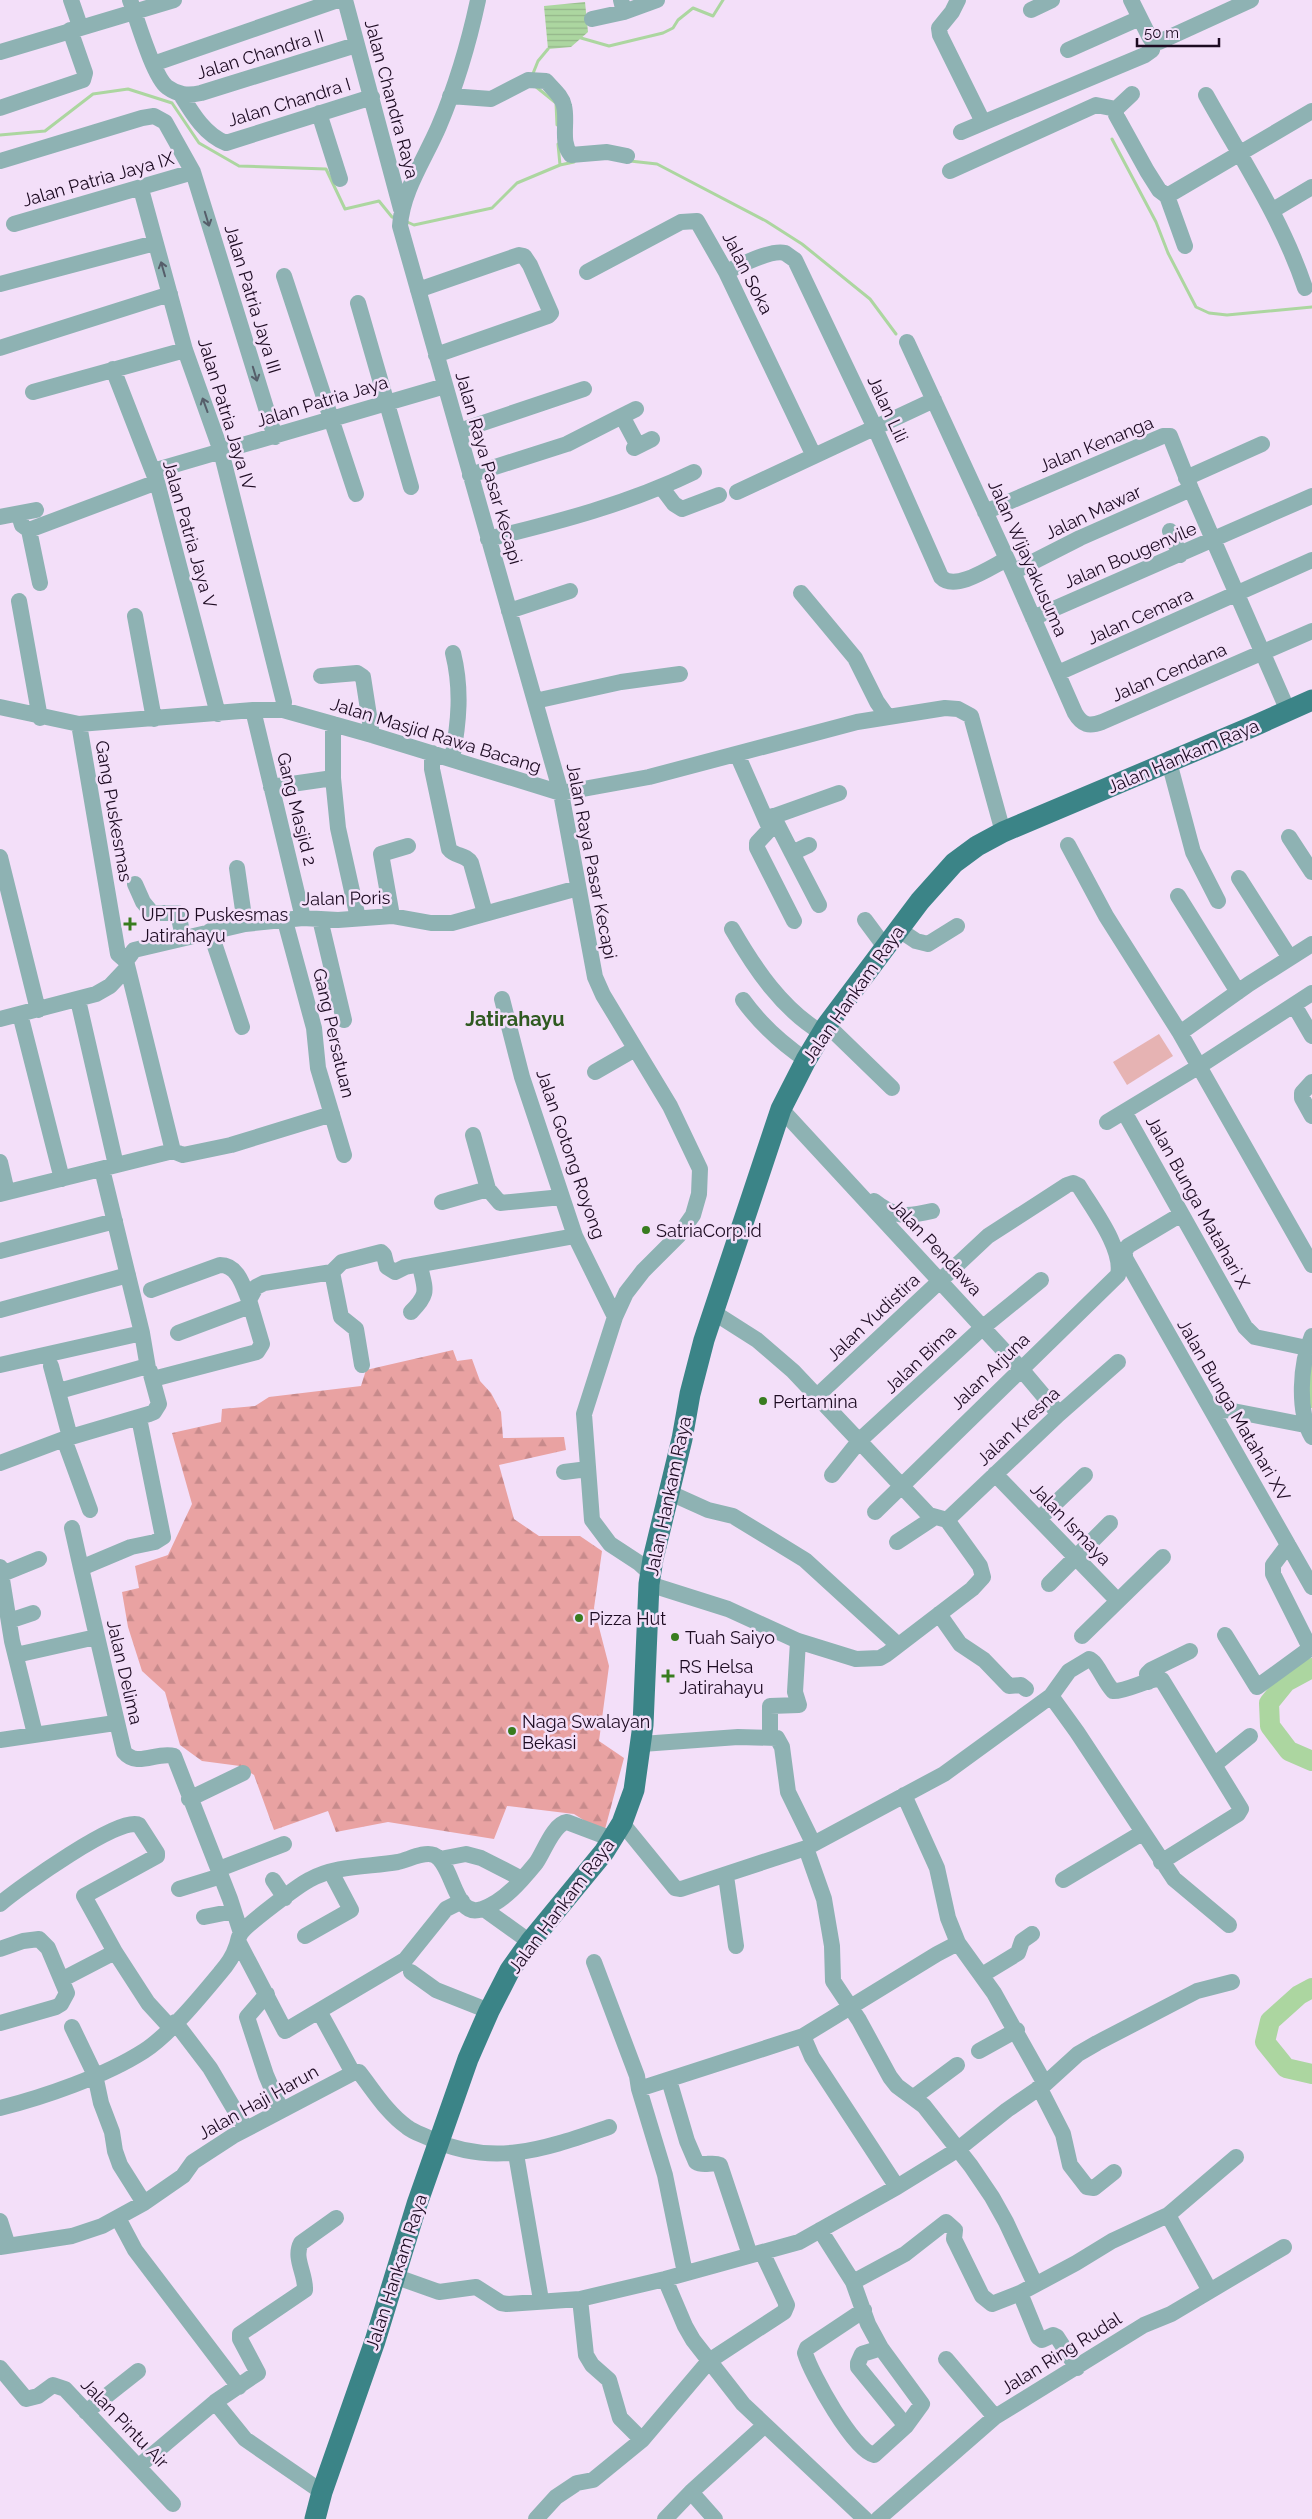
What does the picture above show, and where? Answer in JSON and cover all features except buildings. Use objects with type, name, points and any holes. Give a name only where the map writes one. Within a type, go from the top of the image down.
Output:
[{"type":"main road","name":"Jalan Hankam Raya","points":[[315,2519],[322,2492],[375,2341],[417,2204],[468,2059],[489,2011],[510,1970],[530,1942],[586,1876],[617,1831],[634,1790],[642,1744],[647,1570],[682,1439],[696,1365],[784,1105],[806,1060],[825,1029],[936,880],[972,848],[1003,832],[1312,700]]},
{"type":"street","points":[[0,108],[83,80],[85,73],[71,0]]},
{"type":"street","points":[[0,52],[132,7],[174,0]]},
{"type":"street","points":[[153,64],[338,0]]},
{"type":"street","name":"Jalan Chandra Raya","points":[[345,0],[372,97],[401,216]]},
{"type":"street","points":[[401,216],[450,96],[478,0]]},
{"type":"street","points":[[592,20],[622,6],[657,0]]},
{"type":"street","points":[[1031,10],[1052,0]]},
{"type":"street","points":[[1132,0],[1150,38],[1159,42],[1246,1]]},
{"type":"street","points":[[960,2],[938,28],[983,122]]},
{"type":"street","name":"Jalan Chandra II","points":[[132,7],[153,64],[166,86],[181,95],[201,93],[356,45]]},
{"type":"street","points":[[1068,50],[1140,18]]},
{"type":"street","points":[[961,132],[1145,55],[1152,50],[1154,41]]},
{"type":"street","points":[[450,96],[491,99],[533,80],[546,81],[560,96],[565,106],[566,149],[571,155],[606,152],[627,156]]},
{"type":"street","points":[[1132,94],[1116,109],[1116,116],[1159,190],[1167,196],[1185,246]]},
{"type":"street","name":"Jalan Chandra I","points":[[181,95],[195,116],[209,132],[219,140],[226,142],[372,97]]},
{"type":"street","points":[[1206,95],[1239,155],[1273,210],[1288,242],[1305,288]]},
{"type":"street","points":[[950,171],[1096,105],[1116,109]]},
{"type":"street","points":[[1167,196],[1312,111]]},
{"type":"street","points":[[319,113],[340,179]]},
{"type":"street","name":"Jalan Patria Jaya III","points":[[0,161],[154,116],[165,122],[192,172],[275,437]]},
{"type":"street","name":"Jalan Patria Jaya IX","points":[[14,224],[141,189],[192,172]]},
{"type":"street","points":[[1273,210],[1312,187]]},
{"type":"street","name":"Jalan Patria Jaya IV","points":[[141,189],[185,350],[221,451],[284,702],[283,710]]},
{"type":"street","name":"Jalan Raya Pasar Kecapi","points":[[401,216],[418,290],[436,355],[562,794],[595,978],[603,995],[662,1092],[689,1143],[700,1169],[699,1194],[693,1215],[679,1235],[644,1271],[626,1293],[615,1317],[584,1414],[592,1520],[610,1544],[647,1570],[798,1640],[856,1659],[880,1658],[939,1614],[983,1577],[980,1566],[941,1519]]},
{"type":"street","name":"Jalan Soka","points":[[587,272],[681,222],[697,221],[726,272],[814,456]]},
{"type":"street","points":[[0,284],[155,243]]},
{"type":"street","name":"Jalan Lili","points":[[726,272],[758,258],[779,253],[784,253],[795,260],[875,428],[941,577],[946,583],[952,584],[1010,565]]},
{"type":"street","points":[[418,290],[519,255],[524,256],[530,265],[551,313],[548,316],[436,355]]},
{"type":"street","points":[[284,276],[356,494]]},
{"type":"street","points":[[0,348],[170,294]]},
{"type":"street","points":[[358,303],[385,402],[412,487]]},
{"type":"street","name":"Jalan Wijayakusuma","points":[[907,342],[1080,720],[1091,726]]},
{"type":"street","points":[[33,392],[113,368],[185,350]]},
{"type":"street","name":"Jalan Patria Jaya V","points":[[113,368],[155,476],[218,714]]},
{"type":"street","name":"Jalan Patria Jaya","points":[[29,530],[155,476],[221,451],[275,437],[385,402],[445,386]]},
{"type":"street","points":[[458,431],[584,389]]},
{"type":"street","points":[[737,492],[934,400]]},
{"type":"street","points":[[470,475],[567,444],[629,413],[641,444]]},
{"type":"street","name":"Jalan Kenanga","points":[[985,512],[1166,435],[1173,441],[1188,483]]},
{"type":"street","name":"Jalan Mawar","points":[[1010,565],[1080,538],[1262,444]]},
{"type":"street","points":[[488,539],[602,509],[662,488],[694,472]]},
{"type":"street","points":[[1188,483],[1215,540],[1262,655],[1288,710]]},
{"type":"street","points":[[662,488],[674,504],[682,509],[719,495]]},
{"type":"street","name":"Jalan Bougenvile","points":[[1033,618],[1312,496]]},
{"type":"street","points":[[0,517],[19,515],[36,510]]},
{"type":"street","points":[[19,515],[22,525],[29,530],[40,583]]},
{"type":"street","points":[[1170,531],[1180,555]]},
{"type":"street","name":"Jalan Cemara","points":[[1058,673],[1312,560]]},
{"type":"street","points":[[509,611],[570,591]]},
{"type":"street","points":[[802,594],[855,658],[877,702],[888,716]]},
{"type":"street","points":[[19,601],[40,718]]},
{"type":"street","points":[[134,616],[154,719]]},
{"type":"street","name":"Jalan Cendana","points":[[1091,726],[1262,655],[1312,632]]},
{"type":"street","points":[[452,759],[457,732],[459,694],[459,677],[453,653]]},
{"type":"street","points":[[322,676],[357,673],[363,677],[372,735]]},
{"type":"street","points":[[535,701],[621,682],[680,674]]},
{"type":"street","name":"Jalan Masjid Rawa Bacang","points":[[0,707],[40,718],[79,724],[253,710],[283,710],[452,759],[562,794],[649,777],[805,734],[888,716],[945,708],[958,709],[971,716],[1003,832]]},
{"type":"street","name":"Gang Masjid 2","points":[[253,710],[303,918]]},
{"type":"street","name":"Gang Puskesmas","points":[[79,724],[118,954],[126,965],[173,1151]]},
{"type":"street","points":[[333,724],[333,778],[338,828],[358,918]]},
{"type":"street","points":[[432,753],[432,769],[449,849],[455,854],[469,859],[485,914]]},
{"type":"street","points":[[737,754],[751,789],[792,853],[819,906]]},
{"type":"street","points":[[1169,762],[1193,852],[1218,901]]},
{"type":"street","points":[[271,787],[333,778]]},
{"type":"street","points":[[770,817],[839,793]]},
{"type":"street","points":[[770,817],[768,834],[757,843],[757,848],[794,921]]},
{"type":"street","points":[[1289,837],[1312,872]]},
{"type":"street","points":[[792,853],[809,845]]},
{"type":"street","points":[[1068,845],[1113,928],[1180,1033],[1312,1265]]},
{"type":"street","points":[[392,916],[381,854],[408,846]]},
{"type":"street","points":[[0,857],[38,1010]]},
{"type":"street","points":[[237,868],[245,924]]},
{"type":"street","points":[[1239,878],[1290,958]]},
{"type":"street","points":[[135,884],[143,902],[152,913],[178,913],[183,937]]},
{"type":"street","name":"Jalan Poris","points":[[0,1018],[96,994],[110,986],[126,965],[134,950],[183,937],[245,924],[303,918],[392,916],[441,924],[485,914],[578,888]]},
{"type":"street","points":[[1178,896],[1238,992]]},
{"type":"street","points":[[320,919],[344,1020]]},
{"type":"street","name":"Gang Persatuan","points":[[285,920],[314,1028],[318,1068],[344,1155]]},
{"type":"street","points":[[864,920],[885,947]]},
{"type":"street","points":[[898,929],[916,941],[928,944],[958,926]]},
{"type":"street","points":[[732,929],[750,960],[770,987],[807,1024],[825,1029],[892,1088]]},
{"type":"street","points":[[210,931],[242,1028]]},
{"type":"street","points":[[1180,1033],[1238,992],[1312,944]]},
{"type":"street","name":"Jalan Bunga Matahari X","points":[[1310,1342],[1262,1339],[1249,1332],[1180,1214],[1126,1111],[1312,993]]},
{"type":"street","name":"Jalan Gotong Royong","points":[[502,999],[522,1076],[575,1236],[615,1317]]},
{"type":"street","points":[[0,1463],[67,1438],[139,1418],[154,1412],[159,1404],[114,1221],[109,1167],[78,1000]]},
{"type":"street","points":[[743,1000],[757,1019],[777,1039],[806,1060]]},
{"type":"street","points":[[1294,1005],[1312,1036]]},
{"type":"street","points":[[20,1014],[62,1178]]},
{"type":"street","points":[[595,1072],[635,1049]]},
{"type":"street","points":[[1312,1082],[1302,1093],[1302,1098],[1312,1116]]},
{"type":"street","points":[[784,1105],[875,1203],[888,1211],[907,1216],[932,1211]]},
{"type":"street","name":"Jalan Pendawa","points":[[784,1105],[940,1282],[1021,1369],[1059,1414]]},
{"type":"street","points":[[1107,1122],[1126,1111]]},
{"type":"street","points":[[0,1162],[4,1193],[173,1151],[183,1155],[221,1147],[332,1114]]},
{"type":"street","points":[[473,1135],[488,1189],[500,1203],[562,1197]]},
{"type":"street","name":"Jalan Yudistira","points":[[818,1395],[988,1236],[1067,1185],[1076,1184]]},
{"type":"street","name":"Jalan Bunga Matahari XV","points":[[1076,1184],[1120,1252],[1214,1412],[1312,1586]]},
{"type":"street","points":[[442,1202],[488,1189]]},
{"type":"street","points":[[1120,1252],[1180,1214]]},
{"type":"street","points":[[0,1251],[114,1221]]},
{"type":"street","points":[[178,1333],[250,1303],[256,1287],[264,1283],[332,1272],[342,1262],[374,1252],[380,1252],[384,1255],[387,1268],[392,1271],[575,1236]]},
{"type":"street","name":"Jalan Arjuna","points":[[875,1512],[1111,1283],[1118,1275],[1120,1252]]},
{"type":"street","points":[[59,1391],[141,1367],[150,1373],[257,1352],[262,1344],[250,1303],[234,1271],[225,1265],[220,1264],[152,1290]]},
{"type":"street","points":[[411,1312],[422,1302],[425,1296],[420,1266]]},
{"type":"street","points":[[332,1272],[341,1317],[356,1329],[362,1365]]},
{"type":"street","points":[[0,1310],[128,1275]]},
{"type":"street","name":"Jalan Bima","points":[[832,1475],[860,1440],[982,1328],[1042,1280]]},
{"type":"street","points":[[713,1312],[770,1349],[818,1395],[929,1515],[941,1519]]},
{"type":"street","points":[[0,1365],[142,1333]]},
{"type":"street","points":[[1214,1412],[1228,1410],[1308,1431],[1304,1378],[1310,1342]]},
{"type":"street","name":"Jalan Kresna","points":[[897,1542],[941,1519],[995,1474],[1118,1362]]},
{"type":"street","points":[[51,1366],[59,1391],[67,1438],[90,1510]]},
{"type":"street","points":[[81,1568],[131,1547],[155,1542],[163,1537],[139,1418]]},
{"type":"street","points":[[564,1472],[588,1469]]},
{"type":"street","name":"Jalan Ismaya","points":[[995,1474],[1118,1601]]},
{"type":"street","points":[[1038,1519],[1085,1475]]},
{"type":"street","points":[[668,1492],[708,1510],[733,1516],[804,1560],[898,1645]]},
{"type":"street","points":[[1049,1584],[1110,1523]]},
{"type":"street","name":"Jalan Delima","points":[[72,1528],[115,1722],[124,1752],[127,1756],[137,1760],[174,1756],[189,1799],[220,1872],[234,1911],[240,1937],[285,2031],[319,2011]]},
{"type":"street","points":[[1225,1635],[1257,1687],[1311,1647],[1273,1574],[1273,1565],[1288,1545]]},
{"type":"street","points":[[1082,1636],[1163,1557]]},
{"type":"street","points":[[36,1734],[9,1646],[9,1621],[1,1570],[39,1559]]},
{"type":"street","points":[[9,1621],[33,1613]]},
{"type":"street","points":[[939,1614],[960,1644],[984,1660],[1009,1686],[1021,1685],[1026,1689]]},
{"type":"street","points":[[9,1646],[96,1637]]},
{"type":"street","points":[[770,1736],[770,1706],[807,1704],[795,1692],[798,1640]]},
{"type":"street","points":[[1148,1682],[1147,1674],[1151,1670],[1190,1651]]},
{"type":"street","points":[[488,1912],[522,1879],[563,1823],[567,1822],[617,1831],[675,1888],[681,1889],[726,1876],[809,1846],[944,1774],[1050,1696],[1069,1671],[1089,1660],[1097,1664],[1102,1678],[1113,1691],[1119,1691],[1158,1678],[1162,1680],[1237,1802],[1240,1812],[1161,1862]]},
{"type":"street","points":[[1050,1696],[1077,1732],[1174,1879],[1229,1925]]},
{"type":"street","points":[[0,1740],[115,1722]]},
{"type":"street","points":[[642,1744],[770,1736],[780,1741],[788,1792],[809,1846],[824,1899],[832,1946],[833,1980],[890,2077],[897,2086],[924,2106],[971,2166],[1006,2222],[1035,2284]]},
{"type":"street","points":[[1214,1765],[1250,1736]]},
{"type":"street","points":[[189,1799],[243,1773]]},
{"type":"street","points":[[904,1795],[937,1868],[948,1918],[958,1943],[982,1975],[1017,2030],[1063,2134],[1070,2165],[1087,2187],[1094,2188],[1114,2172]]},
{"type":"street","points":[[0,1904],[34,1876],[130,1823],[136,1823],[157,1853],[157,1856],[84,1896],[115,1952],[148,2003],[172,2025],[210,2068],[246,2129]]},
{"type":"street","points":[[1063,1880],[1142,1833]]},
{"type":"street","points":[[178,1888],[284,1844]]},
{"type":"street","points":[[0,2108],[49,2093],[95,2075],[144,2051],[172,2025],[222,1972],[233,1955],[240,1937],[284,1898],[310,1880],[331,1872],[379,1863],[397,1862],[428,1854],[440,1859],[466,1854],[481,1858],[522,1879]]},
{"type":"street","points":[[440,1859],[462,1902],[471,1911],[488,1912],[530,1942]]},
{"type":"street","points":[[305,1936],[351,1910],[331,1872]]},
{"type":"street","points":[[726,1876],[736,1946]]},
{"type":"street","points":[[273,1880],[284,1898]]},
{"type":"street","points":[[462,1902],[446,1909],[405,1960],[319,2011],[353,2073],[359,2072],[372,2091],[407,2128],[440,2143],[488,2153],[516,2154],[541,2149],[609,2126]]},
{"type":"street","points":[[204,1917],[234,1911]]},
{"type":"street","points":[[982,1975],[1018,1953],[1022,1941],[1032,1934]]},
{"type":"street","points":[[0,1949],[24,1940],[39,1939],[48,1948],[68,1993],[61,2004],[0,2023]]},
{"type":"street","points":[[639,2088],[804,2036],[958,1943]]},
{"type":"street","points":[[63,1979],[115,1952]]},
{"type":"street","points":[[594,1962],[636,2076],[665,2176],[685,2273]]},
{"type":"street","points":[[411,1972],[436,1990],[489,2011]]},
{"type":"street","points":[[394,2276],[439,2292],[476,2287],[501,2302],[580,2299],[665,2279],[798,2242],[897,2187],[957,2150],[1007,2110],[1042,2086],[1078,2054],[1096,2042],[1197,1991],[1232,1982]]},
{"type":"street","points":[[267,1994],[246,2017],[266,2075],[281,2110]]},
{"type":"street","points":[[72,2027],[95,2075],[101,2103],[112,2132],[118,2158],[144,2203]]},
{"type":"street","points":[[978,2051],[1017,2030]]},
{"type":"street","points":[[804,2036],[812,2056],[897,2187]]},
{"type":"street","points":[[914,2097],[957,2065]]},
{"type":"street","name":"Jalan Haji Harun","points":[[4,2246],[72,2236],[90,2231],[118,2218],[144,2203],[183,2176],[194,2162],[246,2129],[353,2073]]},
{"type":"street","points":[[536,2519],[556,2497],[577,2483],[593,2480],[642,2440],[709,2361],[781,2315],[786,2309],[787,2305],[756,2253],[720,2165],[714,2162],[704,2165],[696,2162],[687,2141],[669,2080]]},
{"type":"street","points":[[516,2154],[541,2300]]},
{"type":"street","points":[[853,2282],[905,2254],[946,2222],[955,2230],[954,2239],[979,2290],[988,2302],[992,2304],[1020,2293],[1112,2241],[1168,2215],[1236,2157]]},
{"type":"street","points":[[1168,2215],[1210,2290]]},
{"type":"street","points":[[118,2218],[135,2250],[239,2387]]},
{"type":"street","points":[[139,2466],[215,2402],[258,2373],[240,2339],[240,2334],[305,2290],[298,2254],[299,2247],[305,2240],[336,2218]]},
{"type":"street","points":[[0,2221],[4,2246]]},
{"type":"street","points":[[820,2230],[853,2282],[864,2310],[868,2324],[881,2348],[922,2404],[906,2426],[877,2454],[868,2453],[826,2399],[805,2353],[807,2348],[864,2310]]},
{"type":"street","name":"Jalan Ring Rudal","points":[[878,2519],[995,2417],[1144,2324],[1171,2314],[1284,2247]]},
{"type":"street","points":[[665,2279],[685,2326],[709,2361],[743,2404],[865,2519]]},
{"type":"street","points":[[1020,2293],[1038,2337],[1042,2340],[1053,2335],[1057,2337],[1076,2368]]},
{"type":"street","points":[[580,2299],[586,2355],[592,2365],[609,2380],[620,2418],[642,2440]]},
{"type":"street","points":[[881,2348],[862,2354],[858,2367],[906,2426]]},
{"type":"street","points":[[946,2359],[995,2417]]},
{"type":"street","name":"Jalan Pintu Air","points":[[0,2368],[26,2399],[57,2385],[65,2389],[173,2504]]},
{"type":"street","points":[[86,2412],[138,2371]]},
{"type":"street","points":[[215,2402],[245,2439],[322,2492]]},
{"type":"street","points":[[665,2519],[691,2492],[765,2425]]},
{"type":"street","points":[[691,2492],[715,2519]]},
{"type":"shaded area","points":[[585,2],[588,32],[571,47],[548,49],[544,6]]},
{"type":"shaded area","points":[[1159,1034],[1173,1056],[1127,1085],[1113,1062]]},
{"type":"green space","points":[[453,1350],[457,1361],[472,1359],[480,1381],[491,1393],[501,1412],[503,1438],[564,1437],[566,1450],[499,1465],[514,1519],[539,1536],[580,1536],[602,1551],[594,1608],[609,1666],[599,1741],[624,1758],[604,1833],[574,1814],[507,1806],[494,1839],[388,1822],[336,1832],[328,1811],[274,1830],[254,1775],[240,1766],[202,1761],[180,1745],[165,1692],[142,1671],[128,1627],[122,1592],[139,1588],[135,1566],[168,1555],[192,1504],[172,1433],[221,1422],[222,1409],[255,1406],[269,1397],[361,1386],[366,1370]]},
{"type":"waterway","points":[[581,38],[609,46],[663,33],[673,28],[678,20],[693,8],[713,16],[723,0]]},
{"type":"waterway","points":[[532,76],[538,61],[548,49]]},
{"type":"waterway","points":[[535,86],[556,103],[557,125]]},
{"type":"waterway","points":[[0,135],[45,131],[93,94],[128,89],[172,103],[199,143],[239,166],[326,169],[345,209],[379,201],[392,217],[396,218]]},
{"type":"waterway","points":[[1112,139],[1156,222],[1168,253],[1196,307],[1209,313],[1227,315],[1312,307]]},
{"type":"waterway","points":[[558,144],[560,165]]},
{"type":"waterway","points":[[630,161],[657,164],[766,221],[802,244],[870,299],[896,334]]},
{"type":"waterway","points":[[405,221],[414,225],[492,208],[517,183],[560,165],[574,162]]},
{"type":"waterway","points":[[1312,1369],[1307,1392],[1312,1398]]},
{"type":"waterway","points":[[1312,1668],[1286,1682],[1269,1703],[1270,1726],[1289,1751],[1312,1761]]},
{"type":"waterway","points":[[1312,1988],[1299,1995],[1270,2021],[1265,2042],[1286,2068],[1312,2074]]},
{"type":"place","name":"UPTD Puskesmas Jatirahayu","points":[[130,924]]},
{"type":"place","name":"SatriaCorp.id","points":[[646,1230]]},
{"type":"place","name":"Pertamina","points":[[763,1401]]},
{"type":"place","name":"Pizza Hut","points":[[579,1618]]},
{"type":"place","name":"Tuah Saiyo","points":[[675,1637]]},
{"type":"place","name":"RS Helsa Jatirahayu","points":[[668,1676]]},
{"type":"place","name":"Naga Swalayan Bekasi","points":[[512,1731]]},
{"type":"district","name":"Jatirahayu","points":[[515,1019]]}]
